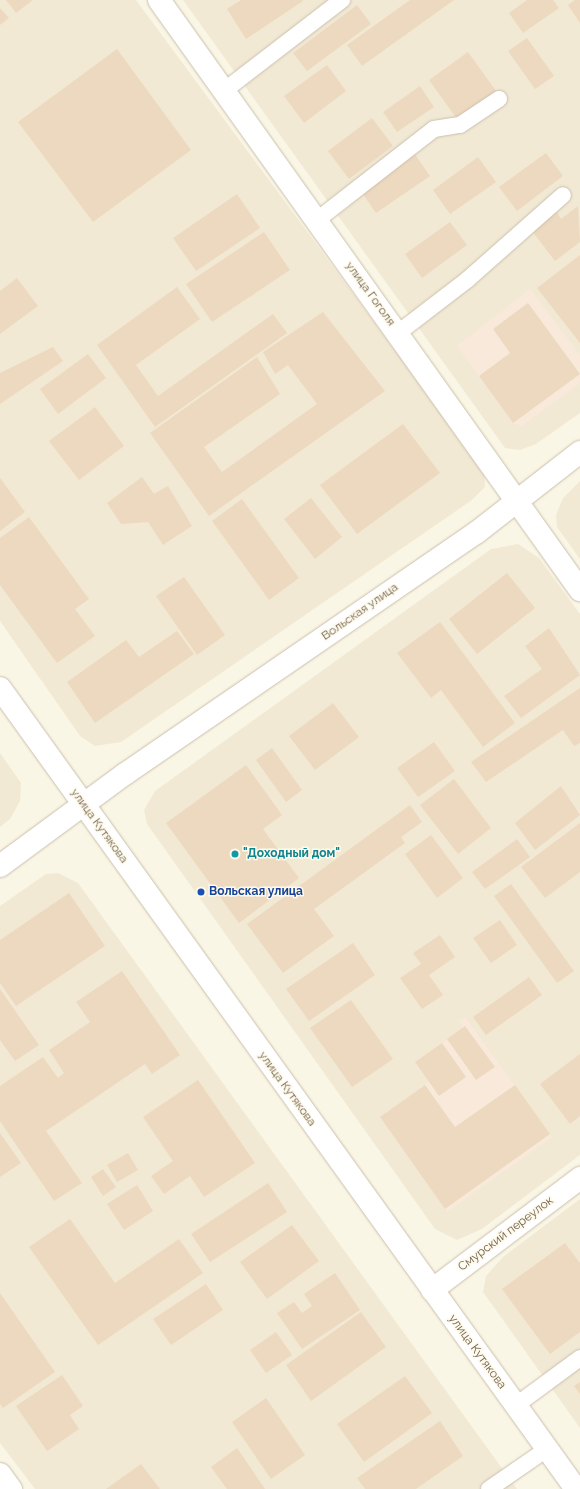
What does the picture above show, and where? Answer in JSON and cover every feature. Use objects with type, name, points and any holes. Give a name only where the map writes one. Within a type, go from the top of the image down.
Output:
[{"type":"street","name":"улица Гоголя","points":[[159,0],[517,499],[580,590]]},
{"type":"street","name":"Вольская улица","points":[[0,866],[84,804],[476,532],[580,452]]},
{"type":"street","name":"улица Кутякова","points":[[0,688],[576,1489]]},
{"type":"street","name":"Смурский переулок","points":[[432,1290],[580,1178]]},
{"type":"street","points":[[0,1474],[11,1489]]},
{"type":"lane","points":[[225,90],[342,0]]},
{"type":"lane","points":[[317,220],[434,129],[460,125],[499,99]]},
{"type":"lane","points":[[398,334],[467,280],[563,195]]},
{"type":"lane","points":[[516,1406],[580,1358]]},
{"type":"lane","points":[[489,1489],[547,1449]]},
{"type":"shaded area","points":[[0,0],[136,0],[484,471],[485,487],[472,500],[121,742],[95,746],[80,736],[0,621]]},
{"type":"shaded area","points":[[183,0],[580,0],[580,413],[536,444],[520,450],[505,448]]},
{"type":"shaded area","points":[[530,289],[580,355],[580,383],[522,426],[513,423],[457,346]]},
{"type":"shaded area","points":[[580,481],[580,559],[557,527],[556,515],[563,498]]},
{"type":"shaded area","points":[[518,544],[539,558],[580,614],[580,1155],[482,1229],[457,1240],[435,1229],[147,824],[144,810],[155,791],[491,549]]},
{"type":"shaded area","points":[[0,753],[21,783],[20,801],[10,819],[0,827]]},
{"type":"shaded area","points":[[58,873],[78,883],[517,1489],[35,1489],[0,1443],[0,906],[46,874]]},
{"type":"shaded area","points":[[465,1017],[552,1137],[447,1212],[380,1117],[429,1082],[415,1062],[463,1028],[459,1021]]},
{"type":"shaded area","points":[[580,1199],[580,1428],[483,1292],[486,1276],[504,1256]]},
{"type":"building","points":[[6,0],[33,0],[16,13]]},
{"type":"building","points":[[241,0],[303,1],[246,39],[227,9]]},
{"type":"building","points":[[410,0],[454,0],[362,66],[347,45]]},
{"type":"building","points":[[527,0],[553,0],[559,8],[523,33],[509,13]]},
{"type":"building","points":[[575,0],[580,0],[580,23],[568,5]]},
{"type":"building","points":[[357,5],[371,24],[307,71],[293,53]]},
{"type":"building","points":[[0,8],[9,18],[0,25]]},
{"type":"building","points":[[527,38],[554,76],[535,89],[508,51]]},
{"type":"building","points":[[117,49],[191,150],[93,222],[18,122]]},
{"type":"building","points":[[468,52],[496,91],[457,119],[429,80]]},
{"type":"building","points":[[327,65],[346,91],[304,123],[284,96]]},
{"type":"building","points":[[420,86],[434,107],[397,132],[383,112]]},
{"type":"building","points":[[372,118],[393,146],[349,179],[328,151]]},
{"type":"building","points":[[414,153],[430,176],[376,213],[360,190]]},
{"type":"building","points":[[546,153],[563,176],[517,211],[499,187]]},
{"type":"building","points":[[478,157],[496,182],[450,214],[433,190]]},
{"type":"building","points":[[237,194],[260,228],[196,271],[173,238]]},
{"type":"building","points":[[578,206],[580,242],[555,261],[532,231],[557,212],[561,219]]},
{"type":"building","points":[[450,222],[467,245],[422,278],[405,254]]},
{"type":"building","points":[[264,232],[290,270],[212,322],[186,284]]},
{"type":"building","points":[[580,255],[580,343],[537,288]]},
{"type":"building","points":[[17,278],[38,306],[0,334],[0,291]]},
{"type":"building","points":[[177,287],[200,319],[136,365],[158,396],[273,314],[287,333],[155,427],[97,345]]},
{"type":"building","points":[[528,303],[580,374],[513,423],[479,376],[510,353],[493,329]]},
{"type":"building","points":[[323,312],[385,391],[209,516],[150,433],[257,357],[280,394],[204,447],[222,472],[317,404],[288,365],[275,374],[263,352]]},
{"type":"building","points":[[53,347],[63,361],[0,404],[0,373]]},
{"type":"building","points":[[88,354],[106,378],[58,414],[40,389]]},
{"type":"building","points":[[95,407],[124,446],[79,480],[49,441]]},
{"type":"building","points":[[403,424],[440,473],[357,534],[320,485]]},
{"type":"building","points":[[142,477],[154,494],[168,486],[192,526],[163,545],[148,522],[121,524],[107,503]]},
{"type":"building","points":[[0,478],[25,512],[0,531]]},
{"type":"building","points":[[311,498],[342,537],[315,559],[284,519]]},
{"type":"building","points":[[242,499],[299,578],[269,600],[212,521]]},
{"type":"building","points":[[29,517],[89,599],[75,609],[95,636],[57,663],[0,585],[0,538]]},
{"type":"building","points":[[507,573],[535,608],[477,654],[449,619]]},
{"type":"building","points":[[184,577],[225,635],[197,655],[156,596]]},
{"type":"building","points":[[440,622],[515,723],[483,747],[441,690],[431,698],[397,653]]},
{"type":"building","points":[[549,628],[580,675],[521,718],[504,696],[542,669],[525,646]]},
{"type":"building","points":[[177,631],[194,654],[95,723],[67,682],[126,640],[139,657]]},
{"type":"building","points":[[580,688],[580,743],[574,746],[563,730],[486,782],[471,762]]},
{"type":"building","points":[[333,703],[359,737],[315,770],[289,736]]},
{"type":"building","points":[[434,742],[455,771],[418,797],[397,768]]},
{"type":"building","points":[[272,748],[302,790],[286,802],[256,760]]},
{"type":"building","name":"\"Доходный дом\"","points":[[246,765],[282,815],[263,829],[299,878],[239,923],[166,823]]},
{"type":"building","points":[[454,779],[491,828],[458,854],[420,805]]},
{"type":"building","points":[[561,786],[580,815],[535,850],[515,823]]},
{"type":"building","points":[[410,805],[422,822],[401,837],[405,843],[314,909],[334,936],[283,973],[247,924]]},
{"type":"building","points":[[580,823],[580,872],[545,898],[521,867]]},
{"type":"building","points":[[431,835],[463,878],[437,898],[405,854]]},
{"type":"building","points":[[517,839],[530,857],[485,889],[472,872]]},
{"type":"building","points":[[511,884],[574,971],[557,983],[494,896]]},
{"type":"building","points":[[69,893],[105,946],[16,1006],[0,983],[0,940]]},
{"type":"building","points":[[500,920],[517,945],[491,963],[473,938]]},
{"type":"building","points":[[440,935],[455,957],[429,975],[443,995],[422,1009],[400,978],[421,964],[413,953]]},
{"type":"building","points":[[353,943],[375,975],[309,1021],[286,989]]},
{"type":"building","points":[[122,971],[180,1055],[152,1074],[145,1064],[46,1131],[82,1183],[54,1201],[0,1121],[0,1086],[43,1057],[58,1078],[64,1073],[49,1050],[90,1022],[76,1002]]},
{"type":"building","points":[[529,977],[542,995],[486,1035],[473,1017]]},
{"type":"building","points":[[0,989],[39,1045],[15,1061],[0,1040]]},
{"type":"building","points":[[351,1000],[393,1059],[352,1087],[310,1028]]},
{"type":"building","points":[[465,1026],[495,1067],[476,1080],[447,1039]]},
{"type":"building","points":[[442,1043],[466,1077],[439,1096],[415,1062]]},
{"type":"building","points":[[580,1054],[580,1116],[570,1124],[540,1084]]},
{"type":"building","points":[[198,1080],[255,1163],[204,1197],[190,1176],[164,1194],[151,1176],[173,1161],[143,1117]]},
{"type":"building","points":[[425,1085],[455,1127],[515,1085],[550,1134],[445,1209],[380,1117]]},
{"type":"building","points":[[0,1133],[21,1163],[0,1177]]},
{"type":"building","points":[[128,1153],[138,1170],[117,1182],[107,1165]]},
{"type":"building","points":[[103,1169],[116,1187],[103,1196],[91,1177]]},
{"type":"building","points":[[268,1183],[287,1212],[210,1262],[191,1234]]},
{"type":"building","points":[[137,1185],[153,1211],[124,1230],[107,1204]]},
{"type":"building","points":[[70,1219],[115,1283],[179,1239],[203,1273],[98,1345],[29,1247]]},
{"type":"building","points":[[292,1225],[319,1261],[267,1299],[240,1262]]},
{"type":"building","points":[[565,1243],[580,1263],[580,1332],[550,1354],[502,1289]]},
{"type":"building","points":[[335,1273],[360,1310],[302,1349],[277,1313],[294,1302],[302,1313],[312,1306],[304,1294]]},
{"type":"building","points":[[206,1284],[223,1310],[171,1345],[153,1319]]},
{"type":"building","points":[[0,1293],[55,1372],[3,1408],[0,1404]]},
{"type":"building","points":[[361,1312],[386,1347],[311,1401],[286,1365]]},
{"type":"building","points":[[276,1332],[292,1355],[266,1373],[250,1350]]},
{"type":"building","points":[[62,1375],[83,1406],[70,1415],[79,1429],[47,1451],[16,1406]]},
{"type":"building","points":[[405,1376],[432,1413],[364,1462],[337,1424]]},
{"type":"building","points":[[580,1382],[580,1394],[574,1386]]},
{"type":"building","points":[[266,1398],[305,1455],[271,1479],[232,1422]]},
{"type":"building","points":[[440,1421],[463,1456],[416,1489],[365,1489],[357,1478]]},
{"type":"building","points":[[237,1448],[265,1489],[227,1489],[211,1467]]},
{"type":"building","points":[[141,1464],[160,1489],[106,1489]]},
{"type":"place","name":"\"Доходный дом\"","points":[[235,854]]},
{"type":"place","name":"Вольская улица","points":[[201,892]]}]
